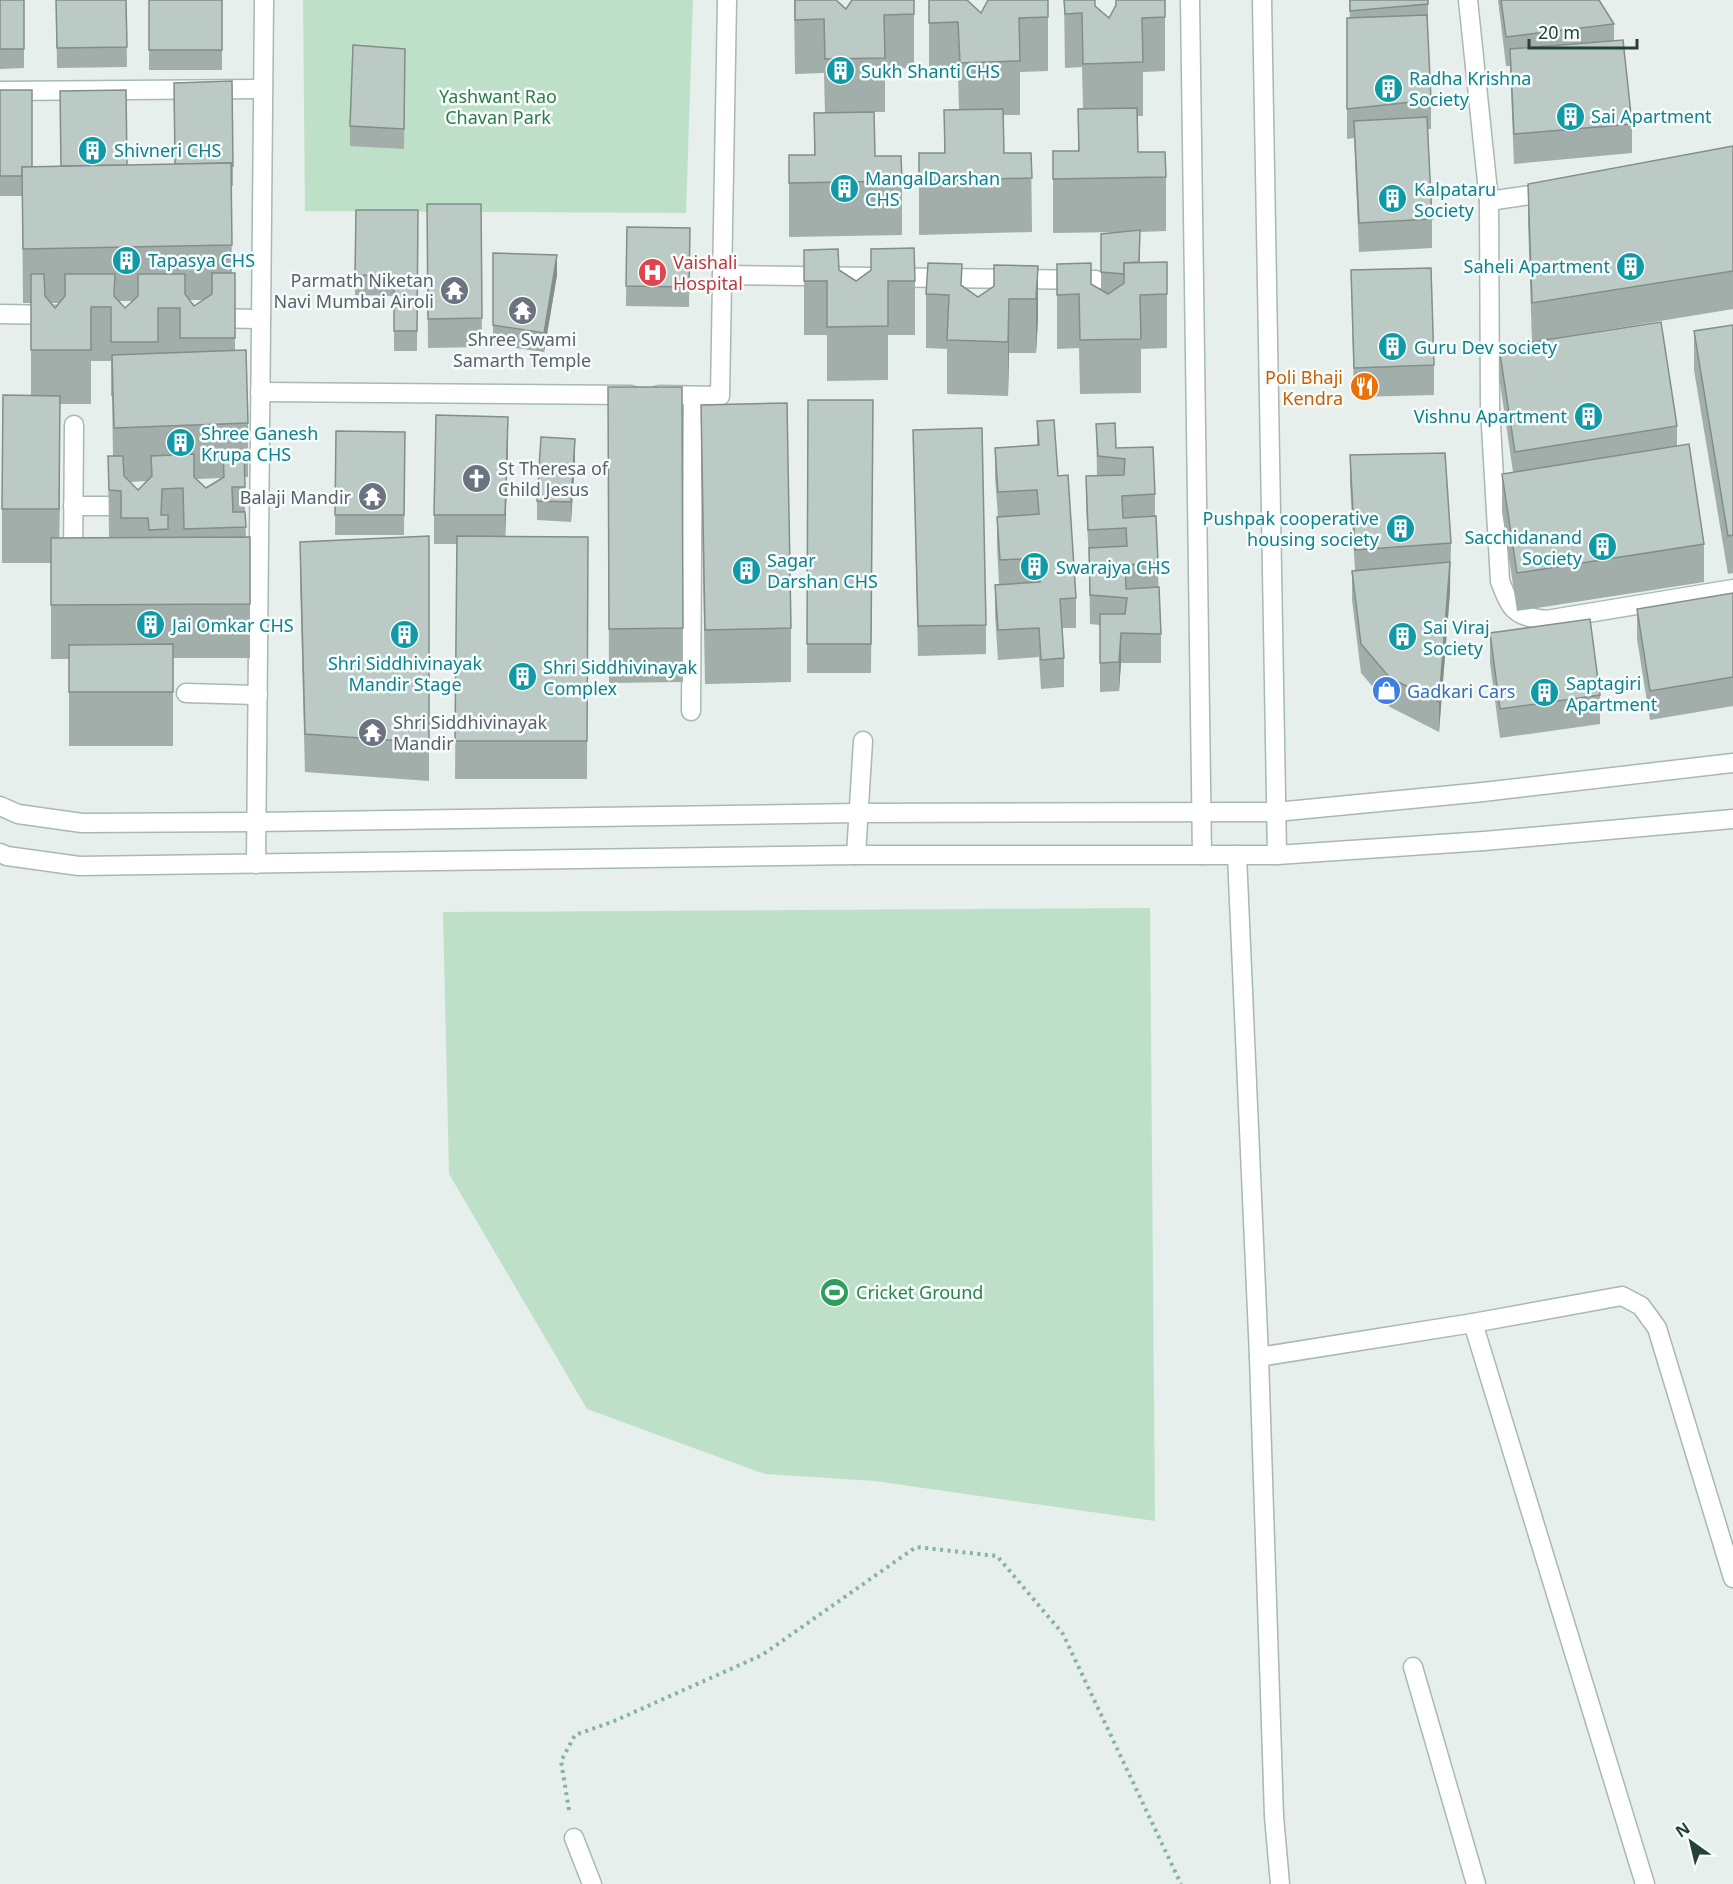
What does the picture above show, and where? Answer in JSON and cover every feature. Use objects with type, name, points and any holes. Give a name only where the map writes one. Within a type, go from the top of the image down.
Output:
[{"type":"street","points":[[256,864],[264,0]]},
{"type":"street","points":[[260,392],[720,396],[728,0]]},
{"type":"street","points":[[1190,0],[1202,855]]},
{"type":"street","points":[[1262,0],[1277,855]]},
{"type":"street","points":[[1468,0],[1489,201],[1490,408],[1500,581],[1510,603],[1518,613],[1527,618],[1546,620],[1733,589]]},
{"type":"street","points":[[0,91],[263,88]]},
{"type":"street","points":[[1489,201],[1573,189]]},
{"type":"street","points":[[722,275],[1096,280]]},
{"type":"street","points":[[0,314],[70,315]]},
{"type":"street","points":[[200,318],[261,319]]},
{"type":"street","points":[[691,711],[693,396]]},
{"type":"street","points":[[73,573],[74,425]]},
{"type":"street","points":[[236,505],[259,504]]},
{"type":"street","points":[[73,506],[143,506]]},
{"type":"street","points":[[186,693],[258,695]]},
{"type":"street","points":[[856,855],[863,741]]},
{"type":"street","points":[[0,807],[18,814],[82,823],[858,813],[1276,812],[1484,792],[1733,763]]},
{"type":"street","points":[[0,853],[7,856],[79,866],[856,855],[1277,855],[1484,841],[1733,819]]},
{"type":"street","points":[[1237,855],[1259,1357],[1274,1816],[1280,1884]]},
{"type":"street","points":[[1259,1357],[1473,1323],[1622,1296],[1641,1306],[1657,1328],[1733,1578]]},
{"type":"street","points":[[1473,1323],[1645,1884]]},
{"type":"street","points":[[1413,1667],[1476,1884]]},
{"type":"street","points":[[574,1838],[592,1884]]},
{"type":"path","points":[[574,1838],[561,1761],[575,1735],[612,1722],[762,1655],[915,1547],[997,1556],[1063,1634],[1181,1884]]},
{"type":"green space","name":"Yashwant Rao Chavan Park","points":[[303,0],[693,0],[686,213],[305,211]]},
{"type":"green space","name":"Cricket Ground","points":[[1150,908],[1155,1521],[875,1481],[765,1474],[587,1409],[449,1174],[443,912]]},
{"type":"building","points":[[0,0],[24,0],[24,49],[0,49]]},
{"type":"building","points":[[56,0],[126,0],[127,47],[57,48]]},
{"type":"building","points":[[149,0],[222,0],[222,50],[149,50]]},
{"type":"building","points":[[795,0],[836,0],[846,9],[852,0],[914,0],[914,14],[884,15],[885,58],[825,59],[824,19],[795,20]]},
{"type":"building","points":[[929,0],[967,0],[981,13],[988,0],[1048,0],[1048,17],[1019,18],[1020,61],[960,63],[958,22],[929,23]]},
{"type":"building","points":[[1064,0],[1095,0],[1095,6],[1109,18],[1116,5],[1116,0],[1165,0],[1165,17],[1142,18],[1143,62],[1083,64],[1082,13],[1065,14]]},
{"type":"building","points":[[1350,0],[1428,0],[1428,4],[1350,11]]},
{"type":"building","points":[[1501,0],[1599,0],[1614,24],[1506,37]]},
{"type":"building","name":"Radha Krishna Society","points":[[1427,15],[1431,100],[1347,109],[1347,18]]},
{"type":"building","name":"Sai Apartment","points":[[1623,40],[1632,124],[1514,134],[1510,49]]},
{"type":"building","points":[[353,45],[405,49],[404,129],[350,126]]},
{"type":"building","name":"Shivneri CHS","points":[[232,81],[233,166],[231,163],[175,164],[174,83]]},
{"type":"building","points":[[0,90],[32,90],[32,167],[22,167],[22,176],[0,176]]},
{"type":"building","name":"Shivneri CHS","points":[[126,90],[127,165],[61,166],[60,91]]},
{"type":"building","points":[[1137,108],[1138,152],[1165,152],[1166,177],[1053,179],[1053,151],[1079,151],[1078,109]]},
{"type":"building","points":[[1003,109],[1004,153],[1031,153],[1032,178],[919,181],[919,153],[945,153],[944,110]]},
{"type":"building","points":[[874,112],[875,156],[901,156],[902,181],[789,183],[789,155],[815,155],[814,113]]},
{"type":"building","name":"Kalpataru Society","points":[[1427,117],[1432,219],[1359,223],[1354,121]]},
{"type":"building","name":"Saheli Apartment","points":[[1733,146],[1733,271],[1532,303],[1528,184]]},
{"type":"building","points":[[231,163],[232,245],[23,249],[22,167]]},
{"type":"building","name":"Parmath Niketan Navi Mumbai Airoli","points":[[427,204],[481,204],[482,318],[428,319]]},
{"type":"building","name":"Parmath Niketan Navi Mumbai Airoli","points":[[356,210],[418,210],[417,331],[394,331],[394,276],[355,275]]},
{"type":"building","points":[[627,227],[690,228],[689,287],[626,286]]},
{"type":"building","points":[[1140,230],[1139,262],[1124,263],[1124,274],[1101,272],[1101,234]]},
{"type":"building","points":[[914,248],[915,281],[888,281],[888,326],[827,327],[827,281],[804,281],[804,250],[838,249],[839,270],[856,281],[871,270],[871,249]]},
{"type":"building","name":"Shree Swami Samarth Temple","points":[[493,253],[557,255],[544,333],[493,325]]},
{"type":"building","points":[[1167,262],[1167,294],[1140,295],[1141,339],[1080,340],[1079,294],[1057,295],[1057,264],[1091,263],[1091,284],[1108,294],[1124,283],[1124,263]]},
{"type":"building","points":[[928,263],[962,264],[961,285],[978,297],[994,286],[994,265],[1038,266],[1036,299],[1009,299],[1008,342],[947,340],[949,295],[926,294]]},
{"type":"building","name":"Guru Dev society","points":[[1431,268],[1434,365],[1354,368],[1351,270]]},
{"type":"building","points":[[212,273],[235,273],[235,338],[180,338],[180,308],[158,308],[158,342],[111,342],[111,307],[91,307],[91,350],[31,350],[31,274],[44,274],[45,296],[55,308],[65,296],[65,274],[115,274],[114,296],[125,308],[138,296],[138,274],[185,274],[185,294],[194,306],[212,294]]},
{"type":"building","name":"Vishnu Apartment","points":[[1661,322],[1677,426],[1515,452],[1499,347]]},
{"type":"building","points":[[1733,325],[1733,535],[1728,536],[1694,331]]},
{"type":"building","points":[[246,350],[248,423],[114,428],[112,355]]},
{"type":"building","points":[[608,387],[682,387],[683,628],[609,629]]},
{"type":"building","points":[[3,395],[60,396],[59,509],[2,509]]},
{"type":"building","points":[[808,400],[873,400],[871,644],[807,644]]},
{"type":"building","name":"Sagar Darshan CHS","points":[[787,403],[791,628],[705,630],[701,405]]},
{"type":"building","points":[[436,415],[508,417],[505,515],[434,515]]},
{"type":"building","name":"Swarajya CHS","points":[[1054,420],[1058,476],[1068,475],[1076,598],[1060,599],[1064,658],[1041,660],[1039,628],[998,630],[995,585],[1040,582],[1038,558],[1000,560],[997,517],[1039,514],[1037,490],[998,492],[995,448],[1039,445],[1037,421]]},
{"type":"building","points":[[1115,423],[1116,448],[1153,447],[1155,494],[1122,496],[1123,518],[1156,516],[1158,563],[1125,565],[1126,589],[1159,587],[1161,634],[1121,633],[1119,662],[1100,663],[1100,614],[1125,614],[1127,598],[1090,595],[1089,548],[1127,546],[1126,528],[1088,530],[1086,476],[1124,475],[1125,459],[1098,456],[1096,424]]},
{"type":"building","points":[[982,428],[986,625],[918,626],[913,430]]},
{"type":"building","points":[[336,431],[405,432],[404,515],[335,515]]},
{"type":"building","points":[[541,437],[575,439],[571,502],[537,501]]},
{"type":"building","name":"Sacchidanand Society","points":[[1689,444],[1704,544],[1517,573],[1502,474]]},
{"type":"building","points":[[223,453],[244,453],[245,487],[232,487],[233,512],[245,512],[246,527],[184,529],[183,488],[162,489],[161,515],[168,515],[168,529],[149,530],[148,518],[121,518],[121,491],[109,490],[108,456],[123,456],[124,476],[138,490],[152,476],[151,456],[194,454],[194,477],[206,488],[224,477]]},
{"type":"building","name":"Pushpak cooperative housing society","points":[[1445,453],[1451,543],[1355,550],[1350,455]]},
{"type":"building","points":[[429,536],[429,743],[305,734],[300,542]]},
{"type":"building","name":"Shri Siddhivinayak Complex","points":[[457,536],[588,537],[587,741],[455,741]]},
{"type":"building","points":[[250,537],[250,604],[51,605],[51,538]]},
{"type":"building","name":"Sai Viraj Society","points":[[1450,562],[1439,702],[1390,678],[1361,644],[1352,571]]},
{"type":"building","points":[[1733,593],[1733,677],[1650,691],[1637,609]]},
{"type":"building","points":[[1590,619],[1600,695],[1500,709],[1490,633]]},
{"type":"building","points":[[173,644],[173,692],[69,692],[69,645]]},
{"type":"place","name":"Sukh Shanti CHS","points":[[840,71]]},
{"type":"place","name":"Radha Krishna Society","points":[[1388,88]]},
{"type":"place","name":"Sai Apartment","points":[[1570,116]]},
{"type":"place","name":"Shivneri CHS","points":[[93,150]]},
{"type":"place","name":"MangalDarshan CHS","points":[[844,188]]},
{"type":"place","name":"Kalpataru Society","points":[[1393,199]]},
{"type":"place","name":"Tapasya CHS","points":[[127,260]]},
{"type":"place","name":"Saheli Apartment","points":[[1631,266]]},
{"type":"place","name":"Vaishali Hospital","points":[[652,272]]},
{"type":"place","name":"Parmath Niketan Navi Mumbai Airoli","points":[[455,290]]},
{"type":"place","name":"Shree Swami Samarth Temple","points":[[522,310]]},
{"type":"place","name":"Guru Dev society","points":[[1393,347]]},
{"type":"place","name":"Poli Bhaji Kendra","points":[[1364,387]]},
{"type":"place","name":"Vishnu Apartment","points":[[1588,416]]},
{"type":"place","name":"Shree Ganesh Krupa CHS","points":[[180,443]]},
{"type":"place","name":"St Theresa of Child Jesus","points":[[477,478]]},
{"type":"place","name":"Balaji Mandir","points":[[372,497]]},
{"type":"place","name":"Pushpak cooperative housing society","points":[[1400,528]]},
{"type":"place","name":"Sacchidanand Society","points":[[1603,547]]},
{"type":"place","name":"Swarajya CHS","points":[[1035,567]]},
{"type":"place","name":"Sagar Darshan CHS","points":[[746,570]]},
{"type":"place","name":"Jai Omkar CHS","points":[[151,625]]},
{"type":"place","name":"Shri Siddhivinayak Mandir Stage","points":[[405,634]]},
{"type":"place","name":"Sai Viraj Society","points":[[1402,637]]},
{"type":"place","name":"Shri Siddhivinayak Complex","points":[[522,677]]},
{"type":"place","name":"Gadkari Cars","points":[[1386,691]]},
{"type":"place","name":"Saptagiri Apartment","points":[[1545,693]]},
{"type":"place","name":"Shri Siddhivinayak Mandir","points":[[372,732]]},
{"type":"place","name":"Cricket Ground","points":[[835,1292]]}]
